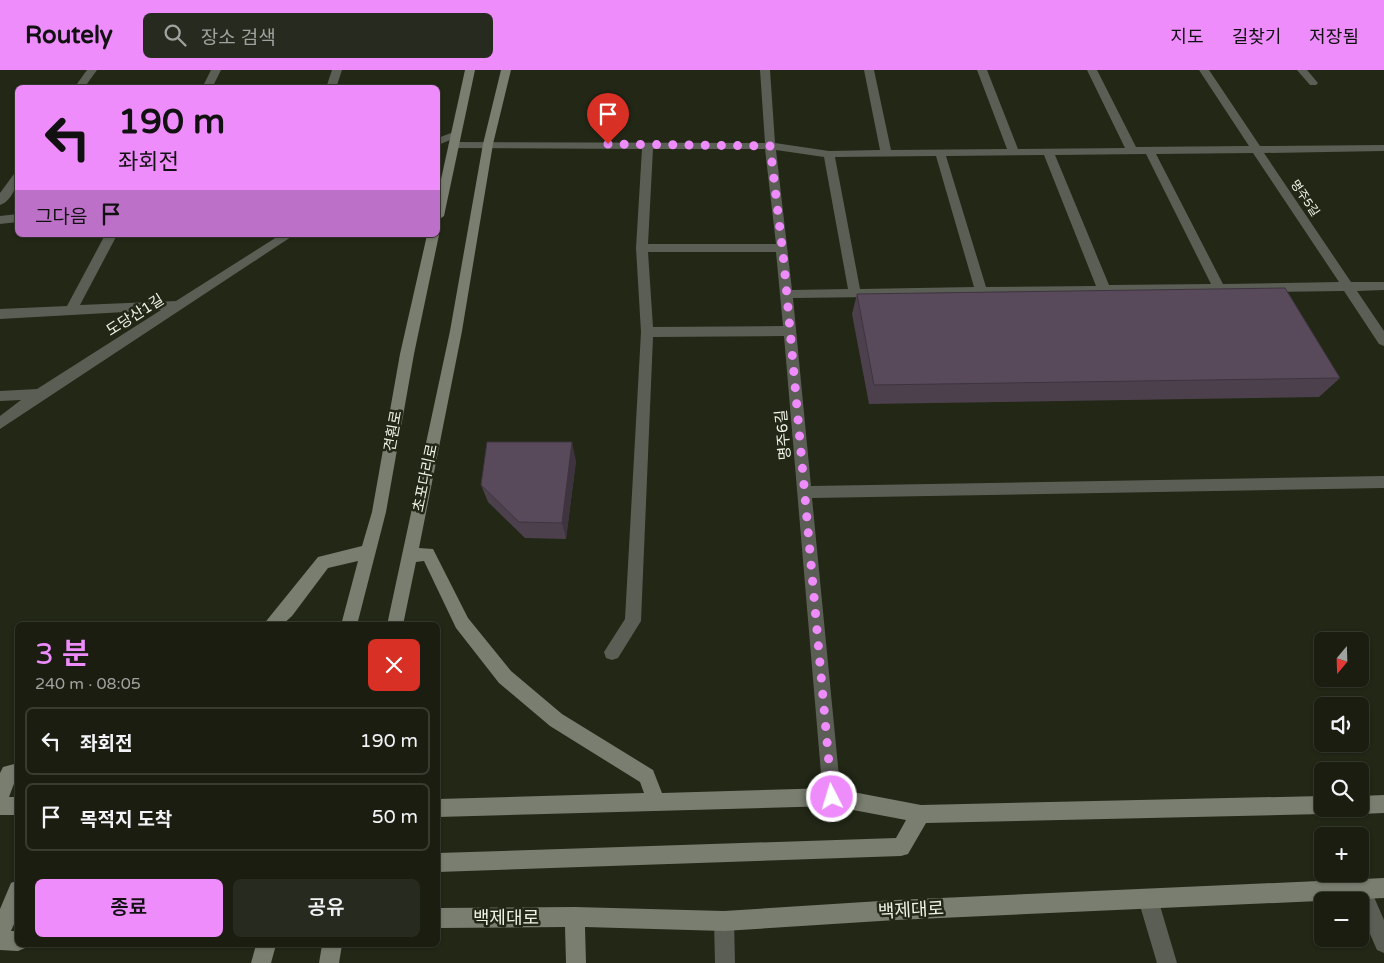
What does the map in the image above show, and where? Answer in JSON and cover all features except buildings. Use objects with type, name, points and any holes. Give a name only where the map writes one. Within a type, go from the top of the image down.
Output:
[{"type":"street","points":[[81,85],[92,70]]},
{"type":"street","points":[[208,85],[216,70]]},
{"type":"street","points":[[332,85],[337,70]]},
{"type":"street","points":[[440,206],[470,70]]},
{"type":"street","points":[[488,144],[506,70]]},
{"type":"street","name":"명주6길","points":[[765,70],[770,146],[790,331],[832,797]]},
{"type":"street","points":[[869,70],[886,153]]},
{"type":"street","points":[[982,70],[1014,152]]},
{"type":"street","points":[[1092,70],[1132,150]]},
{"type":"street","name":"명주5길","points":[[1204,70],[1384,341]]},
{"type":"street","points":[[1302,70],[1313,83]]},
{"type":"street","points":[[440,142],[454,139],[488,144],[770,146],[829,154],[1384,148]]},
{"type":"street","name":"초포다리로","points":[[396,622],[456,331],[488,144]]},
{"type":"street","points":[[612,652],[633,621],[647,332],[642,248],[648,144]]},
{"type":"street","points":[[1149,150],[1219,288]]},
{"type":"street","points":[[1048,152],[1104,290]]},
{"type":"street","points":[[940,153],[981,291]]},
{"type":"street","points":[[829,154],[856,293]]},
{"type":"street","points":[[0,201],[15,180]]},
{"type":"street","points":[[0,220],[15,218]]},
{"type":"street","points":[[71,311],[110,237]]},
{"type":"street","name":"도당산1길","points":[[0,423],[40,394],[285,237]]},
{"type":"street","name":"견훤로","points":[[350,622],[379,512],[406,362],[433,237]]},
{"type":"street","points":[[642,248],[782,248]]},
{"type":"street","points":[[786,294],[1384,286]]},
{"type":"street","points":[[0,314],[180,305]]},
{"type":"street","points":[[647,332],[790,331]]},
{"type":"street","points":[[0,396],[40,394]]},
{"type":"street","points":[[805,492],[1384,482]]},
{"type":"street","points":[[274,622],[286,611],[323,562],[368,552]]},
{"type":"street","points":[[409,556],[428,554],[462,623],[505,677],[556,720],[647,776],[657,803]]},
{"type":"street","points":[[0,797],[9,773],[15,772]]},
{"type":"street","points":[[440,808],[832,797],[921,814],[1314,805]]},
{"type":"street","points":[[1369,805],[1384,804]]},
{"type":"street","points":[[0,806],[15,806]]},
{"type":"street","points":[[440,863],[901,847],[921,814]]},
{"type":"street","points":[[1360,888],[1384,943]]},
{"type":"street","name":"백제대로","points":[[440,918],[724,921],[906,910],[1384,888]]},
{"type":"street","points":[[0,932],[15,897]]},
{"type":"street","points":[[1148,899],[1167,963]]},
{"type":"street","points":[[575,918],[576,963]]},
{"type":"street","points":[[724,921],[725,963]]},
{"type":"street","points":[[0,940],[15,941]]},
{"type":"street","points":[[262,963],[266,947]]},
{"type":"street","points":[[329,963],[332,947]]},
{"type":"route","points":[[608,144],[770,146],[784,263],[832,797]]}]
